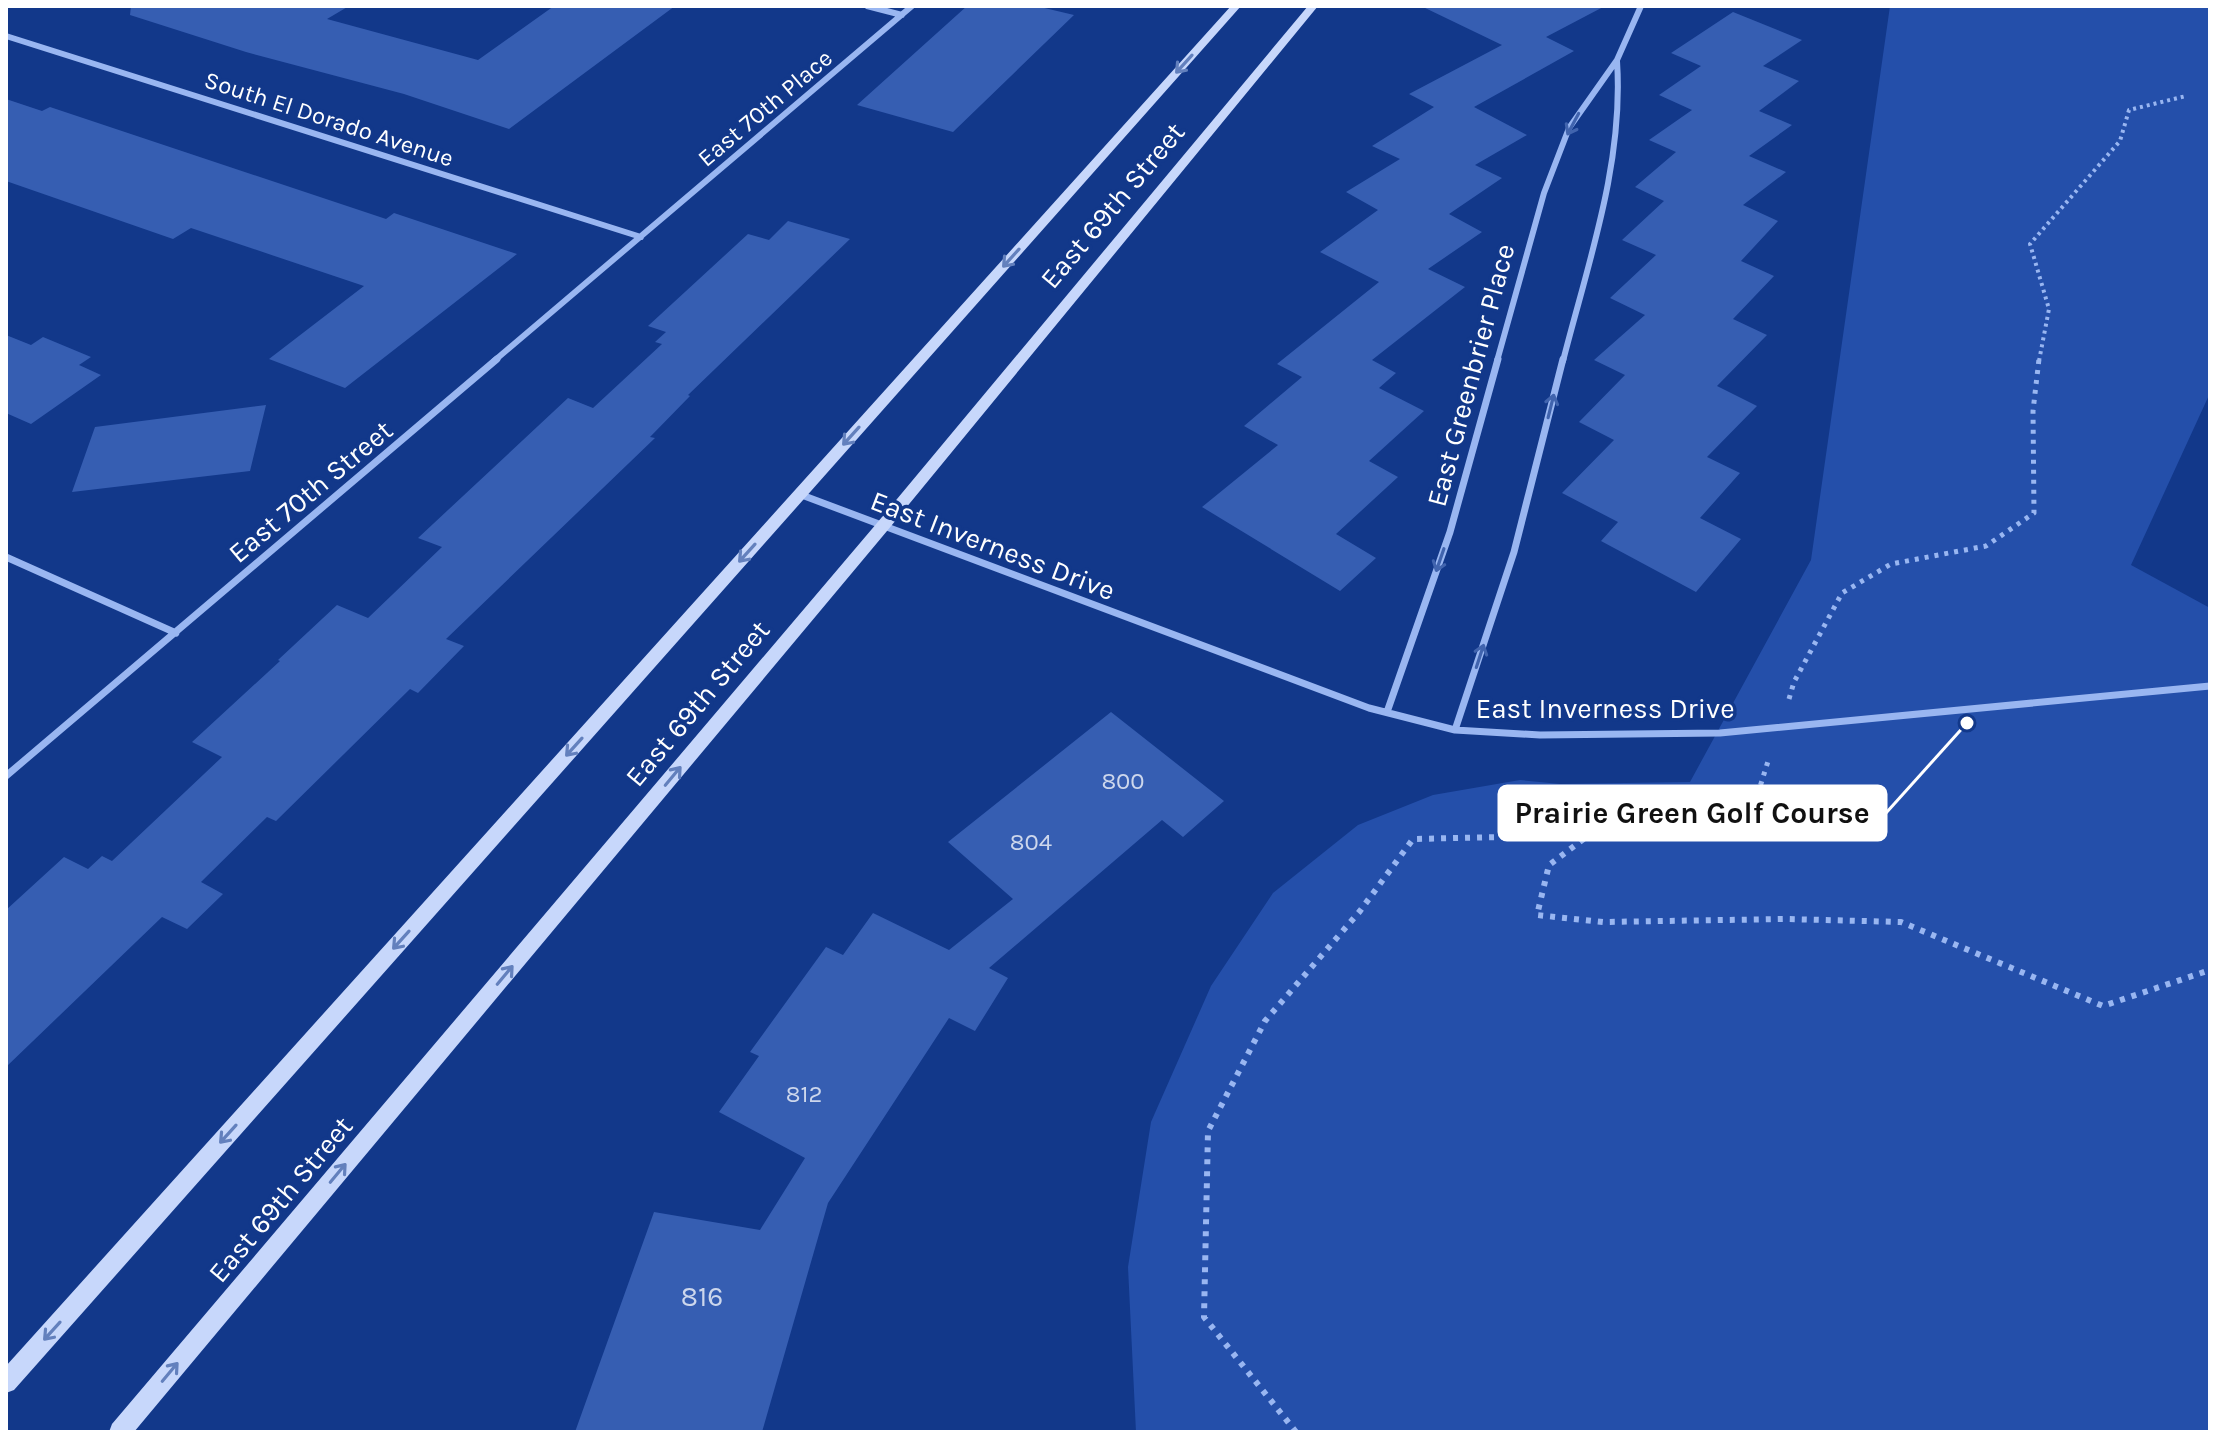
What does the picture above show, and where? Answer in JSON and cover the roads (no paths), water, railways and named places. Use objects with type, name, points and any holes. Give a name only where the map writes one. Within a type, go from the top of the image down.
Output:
[{"type":"main road","name":"East 69th Street","points":[[6,1382],[1236,6]]},
{"type":"main road","name":"East 69th Street","points":[[120,1432],[882,527],[1313,6]]},
{"type":"street","points":[[867,6],[902,15]]},
{"type":"street","name":"East 70th Place","points":[[641,237],[912,6]]},
{"type":"street","name":"East Greenbrier Place","points":[[1387,712],[1450,532],[1544,193],[1569,128],[1617,60],[1641,6]]},
{"type":"street","name":"South El Dorado Avenue","points":[[6,36],[641,237]]},
{"type":"street","name":"East Greenbrier Place","points":[[1455,730],[1514,552],[1607,189],[1620,107],[1617,60]]},
{"type":"street","name":"East 70th Street","points":[[6,776],[641,237]]},
{"type":"street","name":"East Inverness Drive","points":[[799,494],[1207,650],[1387,712],[1455,730],[1555,735],[1720,733],[2210,686]]},
{"type":"street","points":[[6,557],[176,633]]},
{"type":"place","name":"Prairie Green Golf Course","points":[[1967,723]]}]
